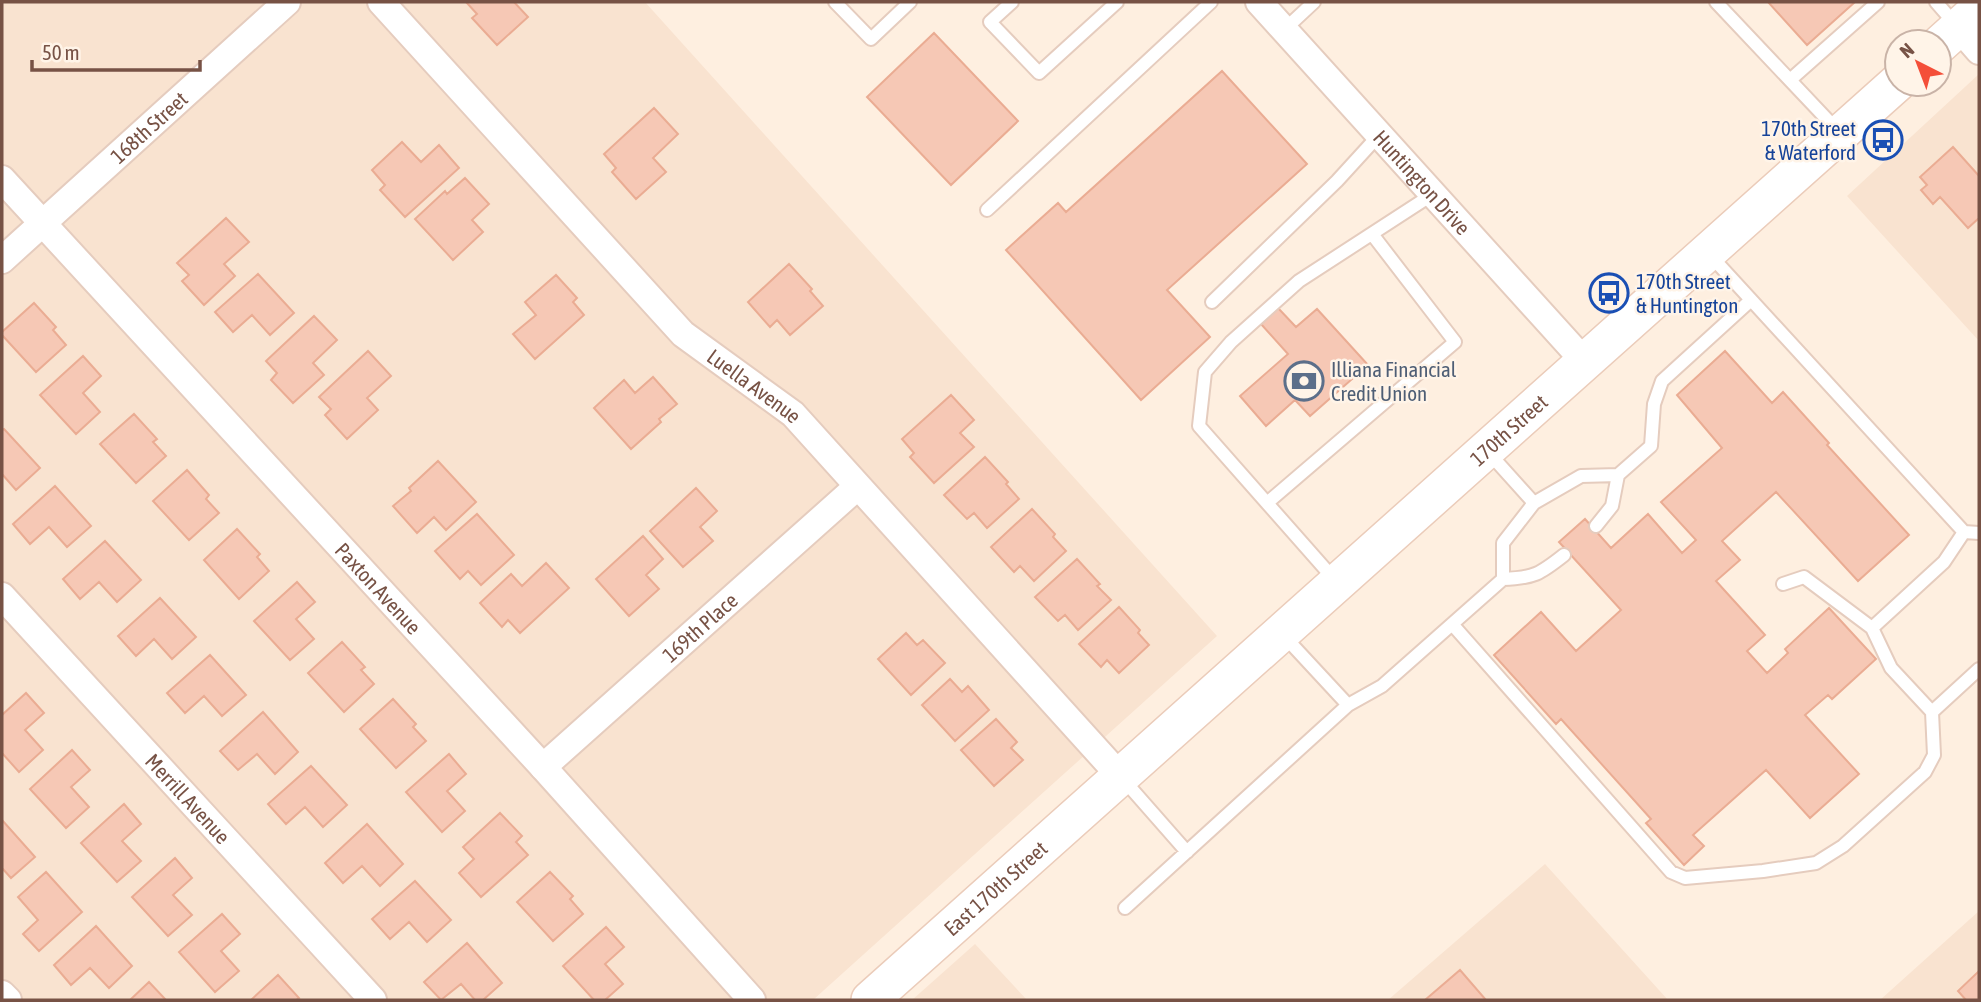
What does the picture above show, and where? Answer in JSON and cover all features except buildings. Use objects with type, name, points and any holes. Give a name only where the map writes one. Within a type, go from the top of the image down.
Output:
[{"type":"street","name":"168th Street","points":[[2,260],[287,2]]},
{"type":"street","name":"Luella Avenue","points":[[381,2],[683,334],[793,414],[1121,777]]},
{"type":"street","name":"Huntington Drive","points":[[1259,2],[1585,362]]},
{"type":"street","name":"170th Street","points":[[1121,777],[1883,96]]},
{"type":"street","name":"Paxton Avenue","points":[[2,179],[543,767],[752,1000]]},
{"type":"street","name":"169th Place","points":[[543,767],[857,487]]},
{"type":"street","name":"Merrill Avenue","points":[[2,596],[373,1000]]},
{"type":"street","name":"East 170th Street","points":[[870,1000],[1121,777]]},
{"type":"street","points":[[2,994],[8,1000]]},
{"type":"lane","points":[[835,2],[870,39],[910,2]]},
{"type":"lane","points":[[1012,2],[990,22],[1039,73],[1117,2]]},
{"type":"lane","points":[[987,209],[1211,2]]},
{"type":"lane","points":[[1284,30],[1314,2]]},
{"type":"lane","points":[[1716,2],[1840,134]]},
{"type":"lane","points":[[1790,80],[1878,2]]},
{"type":"lane","points":[[1212,302],[1337,181],[1380,135]]},
{"type":"lane","points":[[1338,583],[1199,426],[1205,372],[1231,342],[1299,281],[1433,194]]},
{"type":"lane","points":[[1267,503],[1455,342],[1372,234]]},
{"type":"lane","points":[[1708,252],[1964,532],[1979,533]]},
{"type":"lane","points":[[1595,526],[1612,506],[1618,475],[1651,446],[1654,404],[1662,381],[1751,300]]},
{"type":"lane","points":[[1487,450],[1534,503]]},
{"type":"lane","points":[[1503,579],[1503,543],[1534,503],[1581,476],[1618,475]]},
{"type":"lane","points":[[1872,628],[1944,562],[1964,532]]},
{"type":"lane","points":[[1125,908],[1348,705],[1382,686],[1503,579],[1527,578],[1542,572],[1564,555]]},
{"type":"lane","points":[[1452,624],[1671,872],[1685,878],[1763,871],[1816,863],[1843,846],[1925,772],[1934,755],[1932,712],[1891,668],[1872,628],[1804,577],[1783,584]]},
{"type":"lane","points":[[1282,633],[1348,705]]},
{"type":"lane","points":[[1932,712],[1979,669]]},
{"type":"lane","points":[[1121,777],[1187,852]]},
{"type":"shaded area","points":[[2,2],[645,2],[1217,636],[813,1000],[2,1000]]},
{"type":"shaded area","points":[[1979,74],[1979,341],[1847,196]]},
{"type":"shaded area","points":[[1545,864],[1668,1000],[1388,1000]]},
{"type":"shaded area","points":[[1979,911],[1979,1000],[1880,1000]]},
{"type":"shaded area","points":[[975,944],[1027,1000],[912,1000]]},
{"type":"place","name":"170th Street & Waterford","points":[[1883,140]]},
{"type":"place","name":"170th Street & Huntington","points":[[1609,293]]},
{"type":"place","name":"Illiana Financial Credit Union","points":[[1304,381]]}]
